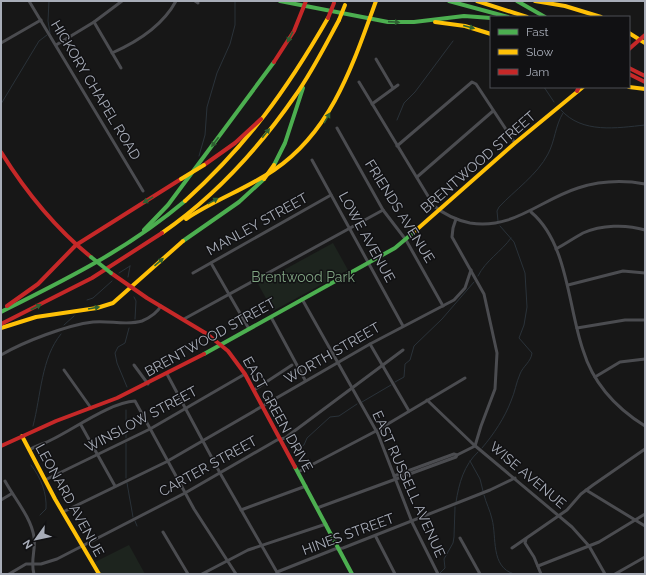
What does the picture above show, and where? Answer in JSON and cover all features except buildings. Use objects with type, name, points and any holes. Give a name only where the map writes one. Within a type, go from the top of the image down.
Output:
[{"type":"main road","points":[[280,1],[305,3],[388,22],[452,23],[490,34]]},
{"type":"main road","points":[[145,246],[152,243],[205,206],[273,171],[305,146],[324,123],[339,96],[376,1]]},
{"type":"main road","points":[[449,1],[504,16]]},
{"type":"main road","points":[[477,1],[524,16]]},
{"type":"main road","points":[[517,1],[543,16]]},
{"type":"main road","points":[[535,1],[565,6],[598,16]]},
{"type":"main road","points":[[1,312],[118,251],[174,212],[214,175],[249,139],[286,89],[304,63],[328,18],[334,2]]},
{"type":"main road","points":[[118,251],[152,223],[175,195],[282,50],[294,30],[305,3]]},
{"type":"main road","points":[[1,328],[36,317],[104,306],[117,300],[189,236],[239,202],[264,179],[274,165],[285,143],[301,92],[339,20],[346,3]]},
{"type":"main road","points":[[418,22],[464,16],[490,18]]},
{"type":"main road","points":[[630,34],[645,43]]},
{"type":"main road","points":[[630,48],[645,35]]},
{"type":"main road","points":[[1,324],[98,274],[145,246],[197,205],[242,162],[288,105],[316,63]]},
{"type":"main road","points":[[630,68],[645,76]]},
{"type":"main road","points":[[630,74],[645,82]]},
{"type":"main road","points":[[630,87],[645,89]]},
{"type":"main road","points":[[1,309],[34,287],[76,245],[204,165],[244,136],[286,89]]},
{"type":"main road","name":"BRENTWOOD STREET","points":[[1,446],[148,384],[223,344],[406,240],[439,209],[578,89]]},
{"type":"main road","name":"EAST GREEN DRIVE","points":[[1,152],[48,218],[76,245],[130,287],[223,344],[245,374],[263,406],[352,574]]},
{"type":"main road","name":"LEONARD AVENUE","points":[[22,436],[62,512],[99,574]]},
{"type":"street","name":"HICKORY CHAPEL ROAD","points":[[29,1],[143,190]]},
{"type":"street","points":[[56,45],[94,22],[122,1]]},
{"type":"street","points":[[112,53],[153,29],[164,20],[176,1]]},
{"type":"street","points":[[194,1],[198,3]]},
{"type":"street","points":[[1,43],[41,20]]},
{"type":"street","points":[[94,22],[121,68]]},
{"type":"street","points":[[376,59],[394,88]]},
{"type":"street","points":[[359,82],[397,146],[439,209],[456,219],[476,224],[495,224],[509,221],[531,212],[559,195],[579,187],[613,182],[645,184]]},
{"type":"street","points":[[397,146],[473,82],[515,143]]},
{"type":"street","points":[[372,104],[398,85]]},
{"type":"street","points":[[417,177],[493,111]]},
{"type":"street","name":"FRIENDS AVENUE","points":[[337,128],[383,210],[406,240],[443,306]]},
{"type":"street","name":"LOWE AVENUE","points":[[312,160],[403,326]]},
{"type":"street","name":"MANLEY STREET","points":[[193,273],[331,195]]},
{"type":"street","points":[[184,319],[230,296],[383,210]]},
{"type":"street","points":[[531,212],[542,225],[556,249],[568,285],[583,350],[595,377],[615,403],[645,426]]},
{"type":"street","points":[[317,508],[395,478],[443,463],[475,446],[480,426],[495,389],[498,363],[496,345],[486,300],[452,237],[456,219]]},
{"type":"street","points":[[556,249],[582,234],[596,230],[628,226],[645,230]]},
{"type":"street","points":[[211,263],[249,329]]},
{"type":"street","name":"WORTH STREET","points":[[62,512],[168,461],[305,380],[403,326],[454,300],[461,293],[468,282],[471,270]]},
{"type":"street","points":[[568,285],[623,271],[645,273]]},
{"type":"street","name":"EAST RUSSELL AVENUE","points":[[302,299],[376,431],[412,522],[438,574]]},
{"type":"street","points":[[1,355],[39,338],[80,324],[92,322],[141,321],[152,315],[161,306]]},
{"type":"street","points":[[271,316],[305,380]]},
{"type":"street","points":[[577,328],[625,320],[645,320]]},
{"type":"street","points":[[370,344],[410,411]]},
{"type":"street","name":"CARTER STREET","points":[[9,574],[26,564],[49,563],[185,493],[285,438],[403,350]]},
{"type":"street","points":[[595,377],[620,362],[645,359]]},
{"type":"street","points":[[134,365],[148,384]]},
{"type":"street","points":[[254,390],[292,365]]},
{"type":"street","points":[[64,370],[91,408]]},
{"type":"street","points":[[167,374],[202,441],[277,573]]},
{"type":"street","name":"WINSLOW STREET","points":[[45,480],[150,429],[245,374]]},
{"type":"street","points":[[298,472],[376,431],[465,378]]},
{"type":"street","name":"WISE AVENUE","points":[[427,400],[475,446],[559,515],[589,546],[605,574]]},
{"type":"street","points":[[29,450],[81,425],[112,407],[131,401],[137,403],[185,493],[236,574]]},
{"type":"street","points":[[81,425],[115,486]]},
{"type":"street","points":[[512,548],[567,510],[586,490],[645,449]]},
{"type":"street","name":"HINES STREET","points":[[277,573],[339,549],[376,537],[490,490],[515,478]]},
{"type":"street","points":[[5,482],[33,532],[34,544],[32,564],[34,574]]},
{"type":"street","points":[[241,510],[306,486]]},
{"type":"street","points":[[586,490],[645,526]]},
{"type":"street","points":[[1,500],[12,494]]},
{"type":"street","points":[[538,566],[604,540],[645,514]]},
{"type":"street","points":[[202,574],[248,550],[326,524]]},
{"type":"street","points":[[163,532],[188,574]]},
{"type":"street","points":[[376,537],[395,574]]},
{"type":"street","points":[[460,538],[478,573]]},
{"type":"street","points":[[526,539],[525,543],[541,574]]},
{"type":"street","points":[[615,574],[645,557]]},
{"type":"green space","name":"Brentwood Park","points":[[333,243],[348,270],[273,311],[258,284]]},
{"type":"green space","points":[[129,545],[145,574],[101,574],[95,562]]},
{"type":"waterway","points":[[49,1],[48,21],[50,33]]},
{"type":"waterway","points":[[199,156],[205,135],[207,107],[217,73],[230,44],[235,25],[235,1]]},
{"type":"waterway","points":[[1,104],[39,41],[47,35]]},
{"type":"waterway","points":[[397,120],[404,103],[415,92],[453,41]]},
{"type":"waterway","points":[[545,88],[554,102]]},
{"type":"waterway","points":[[561,110],[569,118],[579,123],[600,128],[645,125]]},
{"type":"waterway","points":[[498,221],[497,211],[499,207],[532,176],[548,154],[558,123],[563,113]]},
{"type":"waterway","points":[[482,448],[506,413],[520,374],[530,359],[532,353],[519,338],[524,325],[527,307],[525,273],[514,242],[500,226]]},
{"type":"waterway","points":[[478,276],[485,265],[511,238]]},
{"type":"waterway","points":[[119,273],[130,266]]},
{"type":"waterway","points":[[128,277],[130,266]]},
{"type":"waterway","points":[[87,300],[93,298],[112,281]]},
{"type":"waterway","points":[[395,382],[404,377],[405,364],[410,360],[414,346],[442,319],[474,282]]},
{"type":"waterway","points":[[134,297],[136,301],[135,319]]},
{"type":"waterway","points":[[64,325],[74,316]]},
{"type":"waterway","points":[[127,387],[117,363],[115,353],[118,347],[125,343],[129,328]]},
{"type":"waterway","points":[[33,426],[45,366],[49,354],[61,334]]},
{"type":"waterway","points":[[362,402],[391,385]]},
{"type":"waterway","points":[[294,447],[304,445],[307,438],[330,417],[339,416],[357,404]]},
{"type":"waterway","points":[[126,410],[126,438]]},
{"type":"waterway","points":[[126,443],[126,478]]},
{"type":"waterway","points":[[456,502],[463,475],[469,463],[478,452]]},
{"type":"waterway","points":[[470,461],[480,479],[483,491]]},
{"type":"waterway","points":[[31,465],[38,475],[44,491],[46,509],[40,515]]},
{"type":"waterway","points":[[127,483],[133,517]]},
{"type":"waterway","points":[[484,495],[492,519],[498,558],[501,565],[506,570],[514,574]]},
{"type":"waterway","points":[[440,573],[445,568],[444,559],[453,543],[455,507]]},
{"type":"waterway","points":[[135,521],[137,526]]},
{"type":"traffic: fast","points":[[280,1],[388,22],[414,22],[464,16],[490,18]]},
{"type":"traffic: fast","points":[[449,1],[504,16]]},
{"type":"traffic: fast","points":[[517,1],[543,16]]},
{"type":"traffic: fast","points":[[144,230],[168,205],[274,62]]},
{"type":"traffic: fast","points":[[274,165],[285,143],[303,88]]},
{"type":"traffic: fast","points":[[183,241],[239,202],[264,179]]},
{"type":"traffic: fast","points":[[1,312],[73,275],[119,249],[185,201]]},
{"type":"traffic: fast","points":[[204,354],[395,248],[414,232]]},
{"type":"traffic: fast","points":[[91,257],[111,273]]},
{"type":"traffic: fast","points":[[295,467],[352,574]]},
{"type":"traffic: slow","points":[[186,219],[274,170],[294,154],[311,136],[326,116],[349,72],[376,1]]},
{"type":"traffic: slow","points":[[477,1],[524,16]]},
{"type":"traffic: slow","points":[[535,1],[565,6],[598,16]]},
{"type":"traffic: slow","points":[[339,20],[345,5]]},
{"type":"traffic: slow","points":[[185,201],[228,159],[264,116],[297,70],[328,18]]},
{"type":"traffic: slow","points":[[162,233],[200,204],[251,153],[301,87],[339,20]]},
{"type":"traffic: slow","points":[[435,22],[465,26],[490,34]]},
{"type":"traffic: slow","points":[[630,34],[645,43]]},
{"type":"traffic: slow","points":[[630,87],[645,89]]},
{"type":"traffic: slow","points":[[414,232],[515,143],[582,88]]},
{"type":"traffic: slow","points":[[181,179],[204,165]]},
{"type":"traffic: slow","points":[[264,179],[274,165]]},
{"type":"traffic: slow","points":[[1,328],[36,317],[97,308],[113,303],[183,241]]},
{"type":"traffic: slow","points":[[22,436],[55,499],[99,574]]},
{"type":"traffic: jam","points":[[274,62],[294,31],[306,1]]},
{"type":"traffic: jam","points":[[328,18],[334,3]]},
{"type":"traffic: jam","points":[[630,48],[645,35]]},
{"type":"traffic: jam","points":[[630,68],[645,76]]},
{"type":"traffic: jam","points":[[630,74],[645,82]]},
{"type":"traffic: jam","points":[[204,165],[235,143],[261,119]]},
{"type":"traffic: jam","points":[[1,152],[20,181],[53,221],[91,257]]},
{"type":"traffic: jam","points":[[7,306],[38,284],[76,245],[181,179]]},
{"type":"traffic: jam","points":[[1,324],[92,278],[162,233]]},
{"type":"traffic: jam","points":[[111,273],[147,298],[207,334],[228,351],[245,374],[295,467]]},
{"type":"traffic: jam","points":[[1,446],[56,421],[117,398],[204,354]]}]
